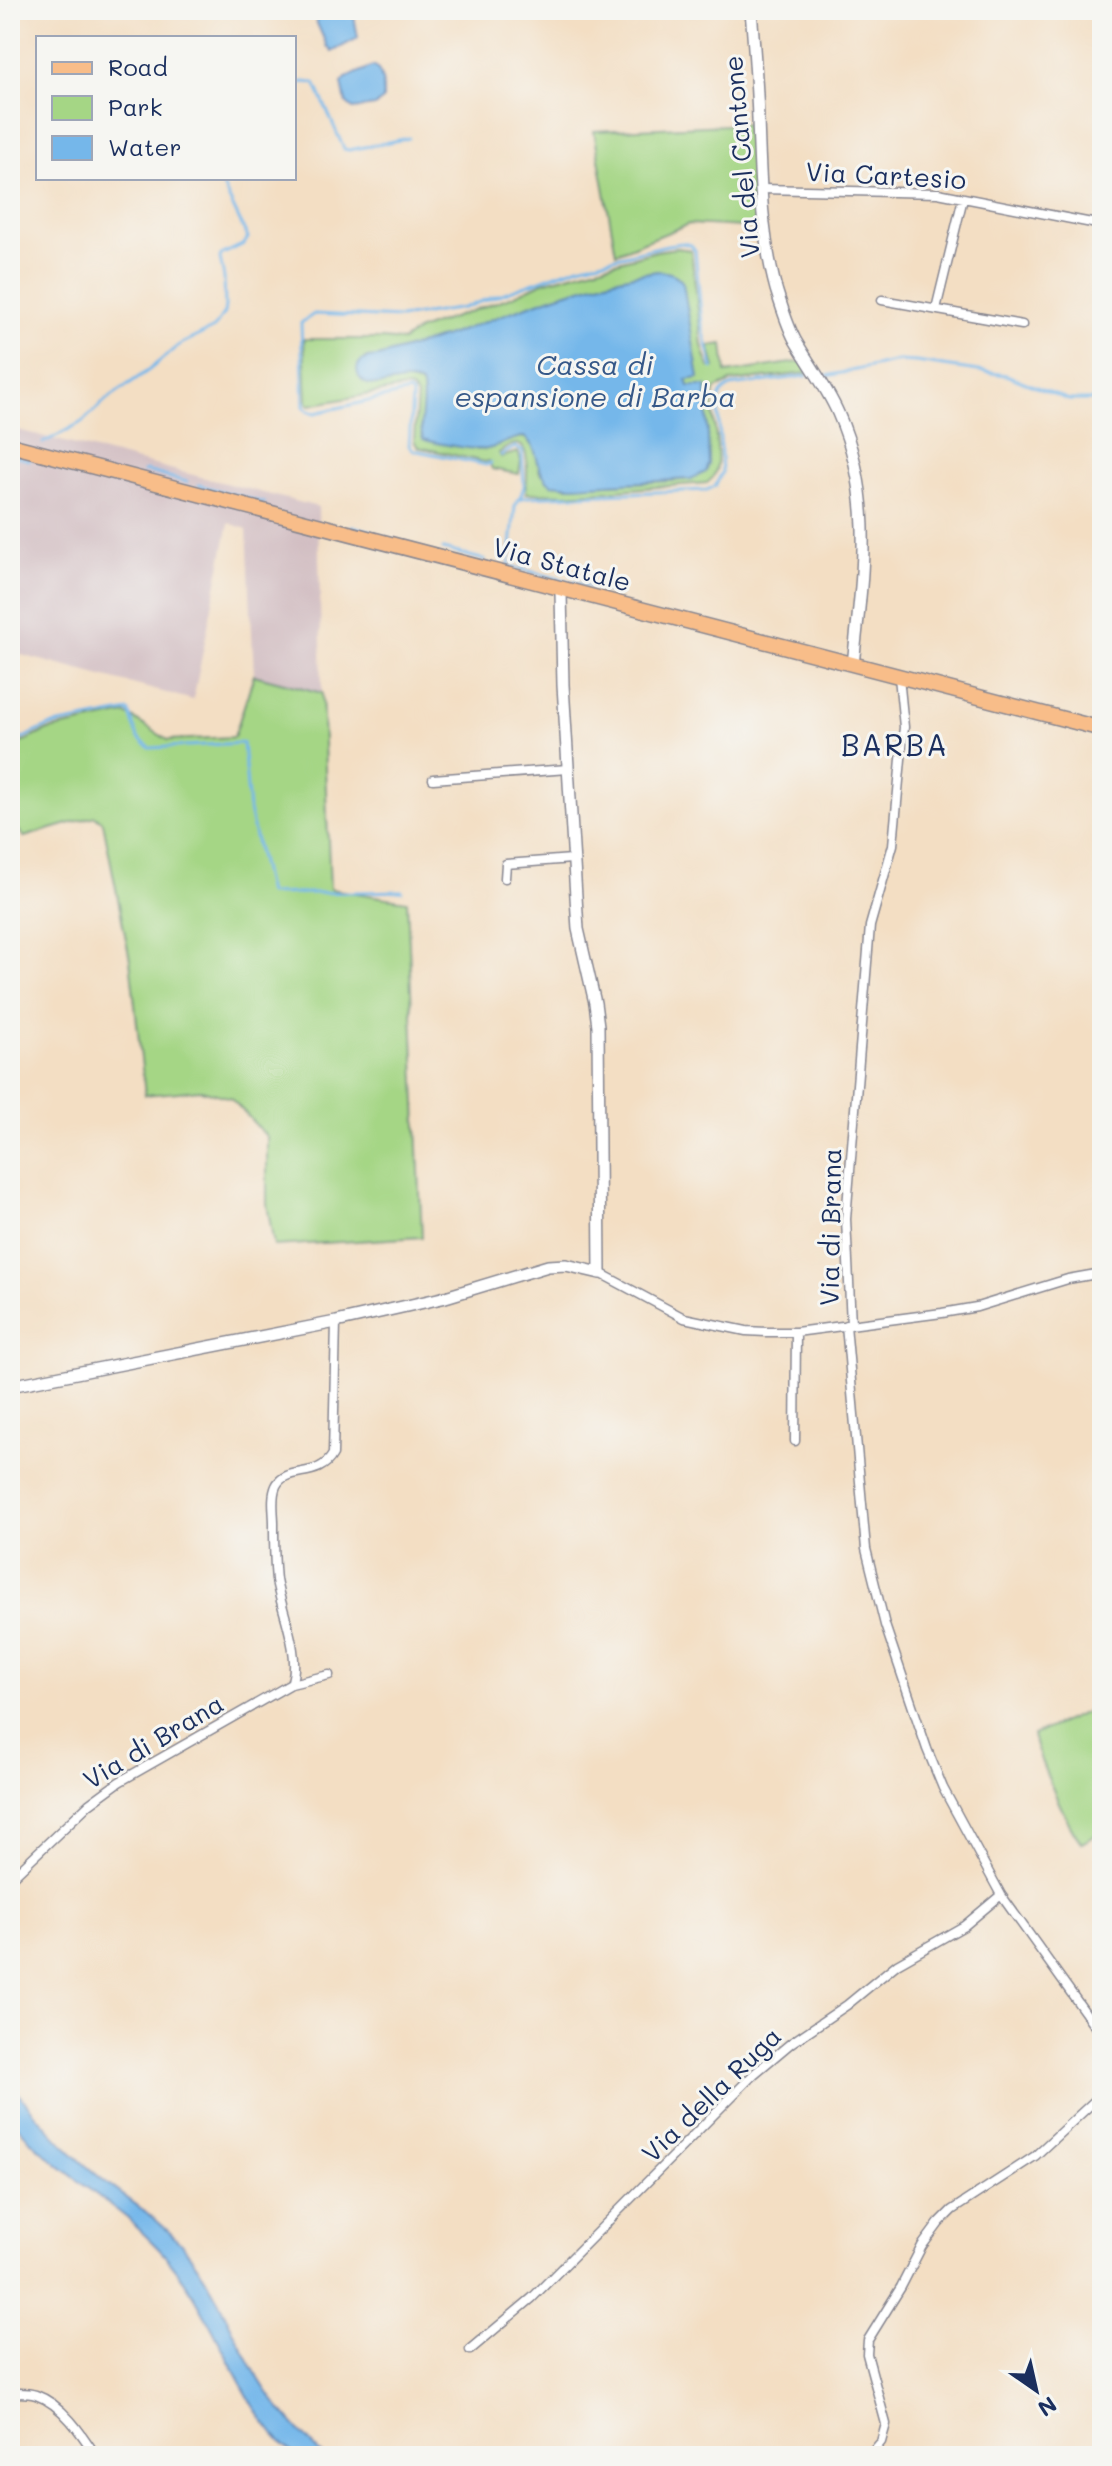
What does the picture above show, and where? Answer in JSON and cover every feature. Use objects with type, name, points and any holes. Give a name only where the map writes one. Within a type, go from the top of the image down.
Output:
[{"type":"main road","name":"Via Statale","points":[[10,445],[1102,729]]},
{"type":"street","name":"Via del Cantone","points":[[751,10],[761,189],[776,288],[793,336],[837,410],[852,447],[863,500],[862,576],[853,665]]},
{"type":"street","name":"Via Cartesio","points":[[761,189],[938,193],[1102,225]]},
{"type":"street","points":[[936,309],[963,198]]},
{"type":"street","points":[[882,300],[1022,325]]},
{"type":"street","points":[[563,588],[562,655],[572,859],[578,929],[598,1026],[600,1273]]},
{"type":"street","name":"Via di Brana","points":[[10,1386],[336,1322],[442,1298],[548,1266],[566,1265],[600,1273],[684,1318],[746,1331],[796,1332],[848,1325],[846,1219],[870,926],[895,831],[904,727],[899,677]]},
{"type":"street","points":[[433,779],[568,769]]},
{"type":"street","points":[[505,878],[506,864],[572,859]]},
{"type":"street","points":[[1102,1273],[1068,1279],[977,1307],[848,1325],[866,1549],[885,1625],[927,1749],[943,1788],[1001,1895],[1102,2036]]},
{"type":"street","points":[[291,1684],[295,1666],[277,1580],[274,1494],[277,1484],[285,1477],[319,1469],[333,1454],[336,1322]]},
{"type":"street","points":[[795,1441],[796,1332]]},
{"type":"street","name":"Via di Brana","points":[[10,1879],[89,1804],[119,1782],[291,1684],[329,1675]]},
{"type":"street","name":"Via della Ruga","points":[[470,2350],[532,2298],[754,2074],[897,1964],[964,1926],[1001,1895]]},
{"type":"street","points":[[869,2456],[881,2442],[886,2424],[867,2354],[868,2340],[922,2246],[952,2210],[1035,2156],[1102,2094]]},
{"type":"street","points":[[10,2393],[35,2395],[52,2404],[96,2456]]},
{"type":"shaded area","points":[[10,428],[318,507],[322,693],[254,675],[247,529],[229,523],[193,700],[10,652]]},
{"type":"green space","points":[[752,126],[761,228],[689,224],[616,253],[594,131]]},
{"type":"green space","points":[[676,248],[691,250],[702,345],[709,367],[715,367],[709,346],[723,344],[726,373],[804,361],[808,373],[731,382],[716,389],[713,412],[717,465],[707,483],[566,494],[526,493],[526,455],[518,444],[499,453],[501,457],[518,452],[521,461],[519,474],[492,469],[489,461],[418,447],[414,441],[417,396],[411,389],[307,403],[304,339],[402,341],[419,330],[543,282]],"holes":[[[658,271],[698,378],[686,379],[689,386],[706,387],[709,464],[691,479],[566,486],[540,473],[535,447],[524,437],[477,450],[460,443],[423,407],[421,384],[406,380],[380,384],[365,358],[429,342],[582,288]]]},
{"type":"green space","points":[[254,675],[322,693],[330,889],[407,901],[422,1237],[274,1246],[267,1204],[267,1137],[231,1098],[201,1090],[145,1095],[130,960],[103,822],[95,816],[24,837],[13,818],[9,795],[10,748],[48,730],[126,714],[168,740],[234,737]]},
{"type":"green space","points":[[1102,1705],[1102,1831],[1082,1843],[1054,1791],[1033,1735]]},
{"type":"water","points":[[311,10],[353,10],[358,38],[332,52]]},
{"type":"water","points":[[373,66],[381,76],[383,100],[375,106],[353,109],[346,103],[342,83],[346,78]]},
{"type":"water","name":"Cassa di espansione di Barba","points":[[658,271],[673,274],[683,283],[699,378],[687,380],[689,386],[706,386],[709,464],[706,472],[691,479],[573,486],[551,484],[524,437],[482,449],[423,439],[421,384],[408,381],[368,384],[358,372],[358,365],[366,359],[440,338],[582,288]]},
{"type":"water","points":[[10,2082],[73,2154],[154,2218],[185,2249],[207,2281],[268,2392],[323,2456],[295,2456],[273,2433],[255,2408],[178,2272],[127,2218],[27,2137],[10,2112]]},
{"type":"waterway","points":[[296,84],[315,83],[344,149],[409,138]]},
{"type":"waterway","points":[[43,443],[82,422],[107,399],[179,345],[214,328],[225,306],[221,255],[244,244],[248,238],[220,180]]},
{"type":"waterway","points":[[491,463],[486,465],[413,450],[409,446],[412,395],[409,392],[315,413],[308,411],[304,407],[301,323],[314,314],[400,318],[463,308],[579,266],[682,243],[691,245],[695,250],[702,325],[713,368]]},
{"type":"waterway","points":[[827,376],[898,361],[916,362],[1006,375],[1069,400],[1102,400]]},
{"type":"waterway","points":[[568,581],[509,566],[515,506],[519,499],[707,490],[715,486],[722,472],[718,405],[723,392],[731,386],[807,376]]},
{"type":"waterway","points":[[501,455],[515,447],[522,451],[524,486],[520,498]]},
{"type":"waterway","points":[[10,455],[29,460]]},
{"type":"waterway","points":[[143,472],[187,482]]},
{"type":"waterway","points":[[93,477],[132,485]]},
{"type":"waterway","points":[[199,485],[264,503]]},
{"type":"waterway","points":[[352,526],[371,531]]},
{"type":"waterway","points":[[443,549],[485,560]]},
{"type":"waterway","points":[[574,582],[619,595]]},
{"type":"waterway","points":[[10,744],[49,726],[129,711],[138,738],[150,748],[243,743],[249,810],[268,894],[402,891]]},
{"type":"district","name":"BARBA","points":[[895,744]]}]
